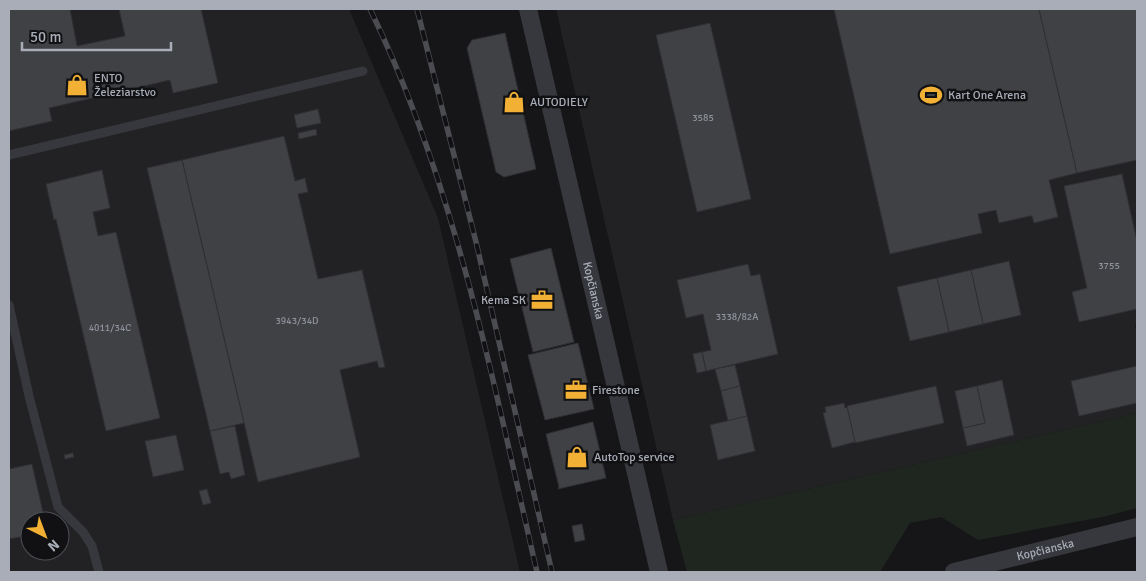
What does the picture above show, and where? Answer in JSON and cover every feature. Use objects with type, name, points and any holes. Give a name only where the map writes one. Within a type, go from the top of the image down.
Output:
[{"type":"street","name":"Kopčianska","points":[[528,9],[659,572]]},
{"type":"street","name":"Kopčianska","points":[[954,572],[1137,527]]},
{"type":"lane","points":[[9,155],[363,71]]},
{"type":"lane","points":[[9,305],[29,396],[58,507],[83,532],[92,546],[99,572]]},
{"type":"shaded area","points":[[9,9],[349,9],[438,218],[520,572],[9,572]]},
{"type":"shaded area","points":[[556,9],[1137,9],[1137,324],[1135,325],[1137,334],[1137,413],[673,520]]},
{"type":"shaded area","points":[[1137,413],[1137,508],[1103,517],[978,540],[941,517],[910,523],[880,572],[687,572],[673,520]]},
{"type":"building","points":[[9,9],[70,9],[77,46],[125,36],[119,9],[201,9],[218,83],[173,93],[170,80],[49,108],[52,121],[9,131]]},
{"type":"building","points":[[834,9],[1039,9],[1077,173],[1049,180],[1058,217],[1034,223],[1032,216],[1030,216],[999,223],[996,210],[978,214],[982,233],[890,254]]},
{"type":"building","points":[[1039,9],[1137,9],[1137,160],[1077,173]]},
{"type":"building","points":[[710,23],[751,199],[697,212],[656,35]]},
{"type":"building","points":[[505,33],[536,169],[504,177],[496,172],[467,48],[472,40]]},
{"type":"building","points":[[318,109],[321,123],[297,128],[294,115]]},
{"type":"building","points":[[316,129],[317,135],[299,139],[298,133]]},
{"type":"building","points":[[284,136],[295,181],[305,178],[308,192],[298,194],[318,279],[362,270],[385,367],[379,368],[377,361],[340,370],[360,457],[258,482],[182,160]]},
{"type":"building","points":[[182,160],[244,423],[210,431],[147,168]]},
{"type":"building","points":[[102,170],[110,208],[93,212],[98,236],[116,232],[160,418],[106,431],[46,184]]},
{"type":"building","points":[[1122,174],[1137,241],[1137,309],[1079,322],[1072,292],[1087,288],[1064,186]]},
{"type":"building","name":"Kema SK","points":[[551,248],[574,342],[533,352],[510,259]]},
{"type":"building","points":[[1009,261],[1021,315],[983,324],[971,270]]},
{"type":"building","points":[[748,264],[751,276],[760,274],[778,354],[706,371],[702,352],[711,350],[703,314],[686,318],[677,280]]},
{"type":"building","points":[[971,270],[983,324],[949,332],[937,278]]},
{"type":"building","points":[[937,278],[949,332],[910,341],[897,287]]},
{"type":"building","points":[[578,343],[594,409],[545,420],[528,355]]},
{"type":"building","points":[[702,352],[706,371],[697,373],[693,354]]},
{"type":"building","points":[[735,365],[740,386],[721,391],[715,369]]},
{"type":"building","points":[[1137,366],[1137,403],[1079,416],[1071,381]]},
{"type":"building","points":[[1002,380],[1014,435],[967,446],[963,428],[985,423],[977,386]]},
{"type":"building","points":[[740,386],[747,416],[728,421],[721,391]]},
{"type":"building","points":[[936,386],[944,423],[855,443],[847,406]]},
{"type":"building","points":[[977,386],[985,423],[963,428],[955,391]]},
{"type":"building","points":[[844,403],[845,408],[847,407],[855,442],[832,448],[823,413],[826,412],[825,407]]},
{"type":"building","points":[[747,416],[755,451],[718,460],[710,425]]},
{"type":"building","name":"AutoTop service","points":[[593,422],[606,478],[558,489],[546,434]]},
{"type":"building","points":[[235,426],[245,475],[231,479],[229,472],[220,474],[210,431]]},
{"type":"building","points":[[176,435],[184,470],[153,477],[145,441]]},
{"type":"building","points":[[73,453],[74,457],[65,459],[64,455]]},
{"type":"building","points":[[32,464],[43,511],[20,511],[20,537],[9,539],[9,469]]},
{"type":"building","points":[[207,489],[211,503],[203,505],[199,491]]},
{"type":"building","points":[[582,524],[585,540],[575,542],[572,526]]},
{"type":"railway","points":[[370,9],[400,76],[426,145],[449,215],[488,357],[537,572]]},
{"type":"railway","points":[[417,9],[476,242],[552,572]]},
{"type":"place","name":"ENTO Železiarstvo","points":[[77,85]]},
{"type":"place","name":"Kart One Arena","points":[[931,95]]},
{"type":"place","name":"AUTODIELY","points":[[514,102]]},
{"type":"place","name":"Kema SK","points":[[542,300]]},
{"type":"place","name":"Firestone","points":[[576,390]]},
{"type":"place","name":"AutoTop service","points":[[577,457]]}]
